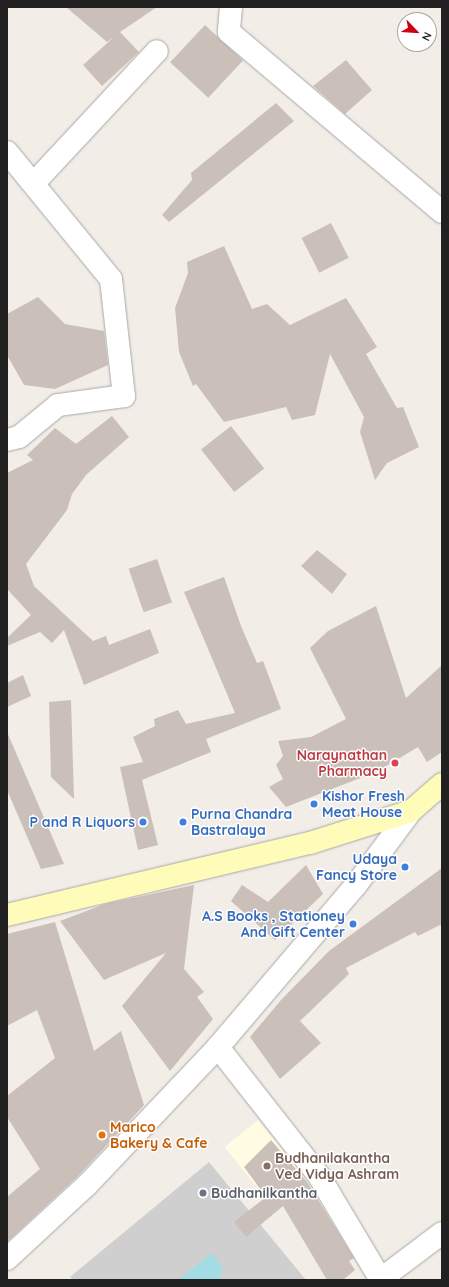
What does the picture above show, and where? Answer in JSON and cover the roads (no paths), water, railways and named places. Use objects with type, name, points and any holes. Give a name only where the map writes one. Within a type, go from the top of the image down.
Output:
[{"type":"main road","points":[[7,915],[310,843],[411,811],[442,784]]},
{"type":"street","points":[[231,7],[229,32],[442,212]]},
{"type":"street","points":[[34,183],[157,51]]},
{"type":"street","points":[[7,152],[34,183],[111,279],[124,396],[58,405],[19,437],[7,440]]},
{"type":"street","points":[[7,1259],[87,1185],[218,1047],[356,885],[411,811]]},
{"type":"street","points":[[218,1047],[319,1176],[381,1279],[442,1234]]},
{"type":"water","points":[[212,1253],[224,1270],[219,1274],[223,1280],[177,1280]]},
{"type":"place","name":"Naraynathan Pharmacy","points":[[395,763]]},
{"type":"place","name":"Kishor Fresh Meat House","points":[[314,804]]},
{"type":"place","name":"P and R Liquors","points":[[143,822]]},
{"type":"place","name":"Purna Chandra Bastralaya","points":[[183,822]]},
{"type":"place","name":"Udaya Fancy Store","points":[[405,867]]},
{"type":"place","name":"A.S Books , Stationey And Gift Center","points":[[353,924]]},
{"type":"place","name":"Marico Bakery & Cafe","points":[[102,1135]]},
{"type":"place","name":"Budhanilakantha Ved Vidya Ashram","points":[[267,1166]]},
{"type":"place","name":"Budhanilkantha","points":[[203,1193]]}]
